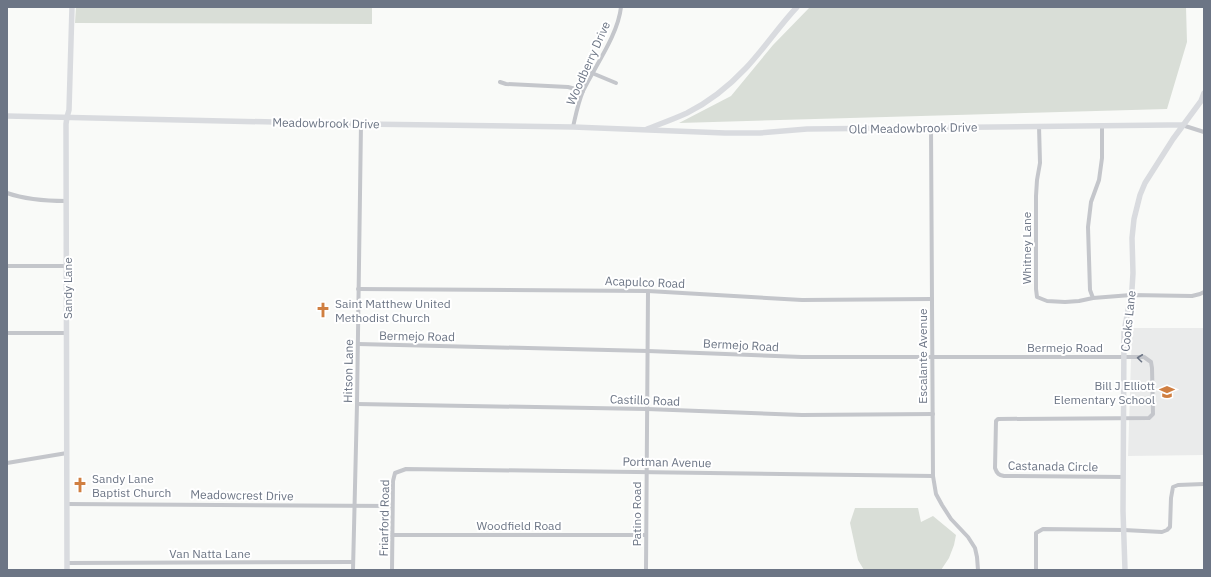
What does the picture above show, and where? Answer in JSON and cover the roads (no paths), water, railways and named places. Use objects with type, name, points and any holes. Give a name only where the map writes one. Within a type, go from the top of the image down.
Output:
[{"type":"main road","name":"Sandy Lane","points":[[66,570],[66,201],[67,117],[69,110],[72,7]]},
{"type":"main road","points":[[645,129],[686,114],[728,86],[750,64],[783,22],[797,7]]},
{"type":"main road","name":"Cooks Lane","points":[[1125,570],[1123,477],[1124,332],[1131,295],[1133,273],[1132,238],[1136,208],[1140,195],[1152,171],[1204,93]]},
{"type":"main road","name":"Meadowbrook Drive","points":[[7,116],[645,129]]},
{"type":"main road","name":"Old Meadowbrook Drive","points":[[645,129],[725,133],[760,133],[807,130],[1182,125]]},
{"type":"street","name":"Woodberry Drive","points":[[573,127],[578,102],[610,40],[618,20],[621,7]]},
{"type":"street","points":[[592,73],[616,83]]},
{"type":"street","points":[[500,82],[506,84],[568,87],[583,91]]},
{"type":"street","name":"Hitson Lane","points":[[353,570],[361,124]]},
{"type":"street","points":[[1093,298],[1090,290],[1088,227],[1091,202],[1099,180],[1101,166],[1102,125]]},
{"type":"street","points":[[1182,125],[1204,132]]},
{"type":"street","name":"Whitney Lane","points":[[1039,126],[1040,163],[1036,196],[1037,297],[1048,301],[1065,302],[1131,295],[1192,296],[1204,292]]},
{"type":"street","name":"Escalante Avenue","points":[[930,128],[933,476],[936,494],[942,505],[951,519],[968,536],[975,548],[978,570]]},
{"type":"street","points":[[7,193],[34,200],[66,201]]},
{"type":"street","points":[[7,266],[66,266]]},
{"type":"street","name":"Acapulco Road","points":[[358,289],[648,291],[802,300],[932,299]]},
{"type":"street","name":"Patino Road","points":[[646,570],[648,291]]},
{"type":"street","points":[[7,333],[66,333]]},
{"type":"street","name":"Bermejo Road","points":[[358,344],[648,350],[802,357],[1144,357],[1151,362],[1152,368],[1153,414],[1149,418],[1124,418]]},
{"type":"street","name":"Castillo Road","points":[[357,404],[647,409],[802,415],[933,414]]},
{"type":"street","name":"Castanada Circle","points":[[1123,477],[999,475],[995,468],[995,425],[998,419],[1124,418]]},
{"type":"street","points":[[7,463],[67,453]]},
{"type":"street","name":"Portman Avenue","points":[[401,470],[412,468],[933,476]]},
{"type":"street","name":"Friarford Road","points":[[392,570],[393,476],[401,470]]},
{"type":"street","points":[[1036,570],[1036,533],[1039,531],[1043,529],[1157,532],[1167,530],[1170,527],[1173,487],[1178,485],[1204,484]]},
{"type":"street","name":"Meadowcrest Drive","points":[[67,504],[392,506]]},
{"type":"street","name":"Woodfield Road","points":[[392,535],[646,535]]},
{"type":"street","name":"Van Natta Lane","points":[[66,563],[353,562]]},
{"type":"place","name":"Saint Matthew United Methodist Church","points":[[323,310]]},
{"type":"place","name":"Bill J Elliott Elementary School","points":[[1167,392]]},
{"type":"place","name":"Sandy Lane Baptist Church","points":[[80,485]]}]
